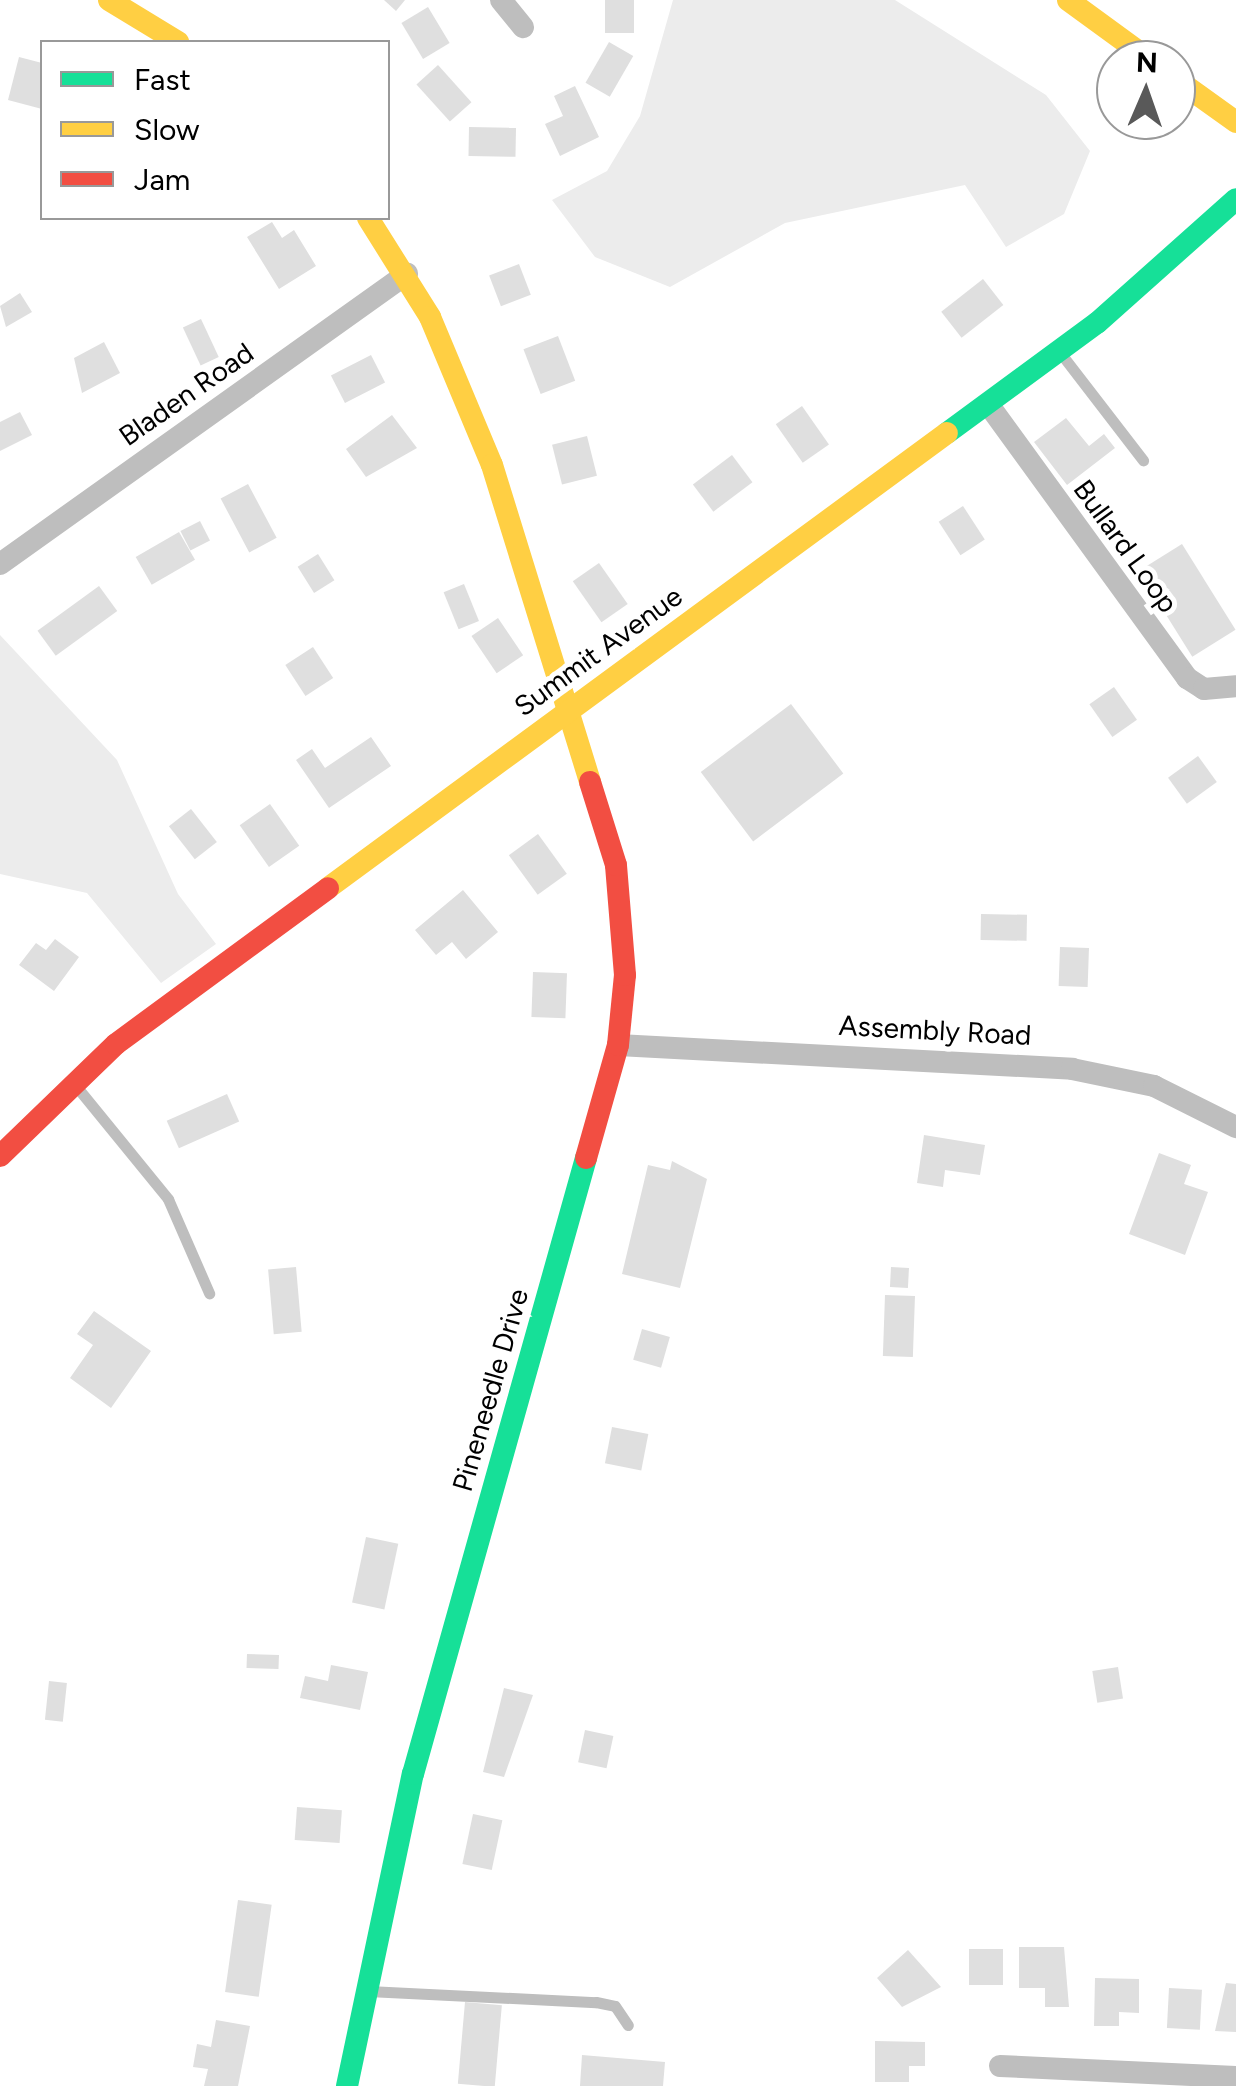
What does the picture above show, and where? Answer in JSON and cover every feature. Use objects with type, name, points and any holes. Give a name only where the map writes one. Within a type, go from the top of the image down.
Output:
[{"type":"main road","points":[[109,0],[175,40]]},
{"type":"main road","points":[[1068,0],[1123,40]]},
{"type":"main road","points":[[1196,93],[1236,122]]},
{"type":"main road","name":"Summit Avenue","points":[[0,1156],[73,1083],[568,710],[1059,352],[1235,200]]},
{"type":"main road","name":"Pineneedle Drive","points":[[347,2086],[364,1991],[413,1774],[618,1044],[623,904],[568,710],[473,412],[407,274],[369,220]]},
{"type":"street","points":[[500,0],[524,27]]},
{"type":"street","name":"Bladen Road","points":[[0,564],[407,274]]},
{"type":"street","name":"Bullard Loop","points":[[988,404],[1187,678],[1204,689],[1236,686]]},
{"type":"street","name":"Assembly Road","points":[[618,1044],[1072,1069],[1154,1086],[1236,1127]]},
{"type":"street","points":[[1000,2066],[1236,2077]]},
{"type":"lane","points":[[1059,352],[1143,460]]},
{"type":"lane","points":[[73,1083],[168,1199],[209,1293]]},
{"type":"lane","points":[[364,1991],[596,2002],[614,2006],[628,2026]]},
{"type":"shaded area","points":[[673,0],[895,0],[1046,95],[1090,151],[1064,214],[1006,247],[965,185],[785,223],[670,287],[595,257],[552,200],[607,171],[640,116]]},
{"type":"shaded area","points":[[0,635],[117,760],[178,894],[216,944],[161,983],[87,893],[0,874]]},
{"type":"building","points":[[384,0],[405,0],[396,11]]},
{"type":"building","points":[[605,0],[634,0],[634,33],[605,33]]},
{"type":"building","points":[[428,7],[450,43],[423,59],[401,23]]},
{"type":"building","points":[[609,42],[633,56],[610,97],[586,83]]},
{"type":"building","points":[[19,57],[40,62],[40,108],[8,100]]},
{"type":"building","points":[[438,65],[471,102],[450,122],[416,84]]},
{"type":"building","points":[[575,86],[599,137],[560,156],[545,124],[563,116],[554,96]]},
{"type":"building","points":[[469,127],[516,128],[515,157],[468,156]]},
{"type":"building","points":[[272,222],[282,238],[294,230],[316,266],[279,289],[247,237]]},
{"type":"building","points":[[519,264],[531,295],[501,306],[489,275]]},
{"type":"building","points":[[983,279],[1003,305],[962,338],[941,312]]},
{"type":"building","points":[[20,293],[32,312],[6,327],[0,306]]},
{"type":"building","points":[[201,319],[219,357],[201,366],[183,327]]},
{"type":"building","points":[[558,336],[575,381],[541,394],[523,349]]},
{"type":"building","points":[[104,342],[120,373],[82,393],[74,358]]},
{"type":"building","points":[[371,355],[385,383],[345,403],[331,375]]},
{"type":"building","points":[[802,406],[829,445],[803,463],[776,424]]},
{"type":"building","points":[[20,412],[32,435],[0,451],[0,422]]},
{"type":"building","points":[[392,415],[417,448],[366,477],[346,449]]},
{"type":"building","points":[[1066,418],[1089,446],[1104,434],[1115,448],[1067,485],[1034,442]]},
{"type":"building","points":[[587,436],[597,476],[562,484],[552,445]]},
{"type":"building","points":[[732,455],[752,482],[713,512],[693,484]]},
{"type":"building","points":[[248,484],[277,538],[249,552],[221,499]]},
{"type":"building","points":[[963,506],[985,540],[960,555],[939,522]]},
{"type":"building","points":[[200,521],[210,541],[190,551],[180,531]]},
{"type":"building","points":[[179,532],[195,560],[152,585],[136,557]]},
{"type":"building","points":[[1182,544],[1236,630],[1192,657],[1139,571]]},
{"type":"building","points":[[318,554],[334,580],[314,593],[298,567]]},
{"type":"building","points":[[599,563],[628,604],[601,622],[573,581]]},
{"type":"building","points":[[464,584],[479,621],[459,629],[444,592]]},
{"type":"building","points":[[99,586],[117,611],[56,656],[38,631]]},
{"type":"building","points":[[498,618],[523,655],[497,673],[471,636]]},
{"type":"building","points":[[313,647],[333,678],[305,696],[285,665]]},
{"type":"building","points":[[1114,687],[1137,720],[1112,737],[1089,704]]},
{"type":"building","points":[[791,704],[843,773],[753,841],[701,772]]},
{"type":"building","points":[[371,737],[391,766],[329,808],[296,760],[312,749],[325,768]]},
{"type":"building","points":[[1198,756],[1217,782],[1187,804],[1168,778]]},
{"type":"building","points":[[270,804],[299,846],[269,867],[240,825]]},
{"type":"building","points":[[191,809],[217,842],[195,859],[169,826]]},
{"type":"building","points":[[538,834],[567,874],[538,895],[509,855]]},
{"type":"building","points":[[463,890],[498,932],[466,959],[452,942],[436,955],[415,930]]},
{"type":"building","points":[[981,914],[1027,915],[1027,941],[981,940]]},
{"type":"building","points":[[55,939],[79,957],[54,991],[19,965],[36,943],[46,950]]},
{"type":"building","points":[[1060,947],[1089,948],[1088,987],[1059,986]]},
{"type":"building","points":[[533,972],[567,973],[565,1018],[531,1017]]},
{"type":"building","points":[[227,1094],[239,1121],[179,1148],[167,1121]]},
{"type":"building","points":[[924,1135],[985,1145],[980,1175],[945,1170],[943,1187],[917,1183]]},
{"type":"building","points":[[1159,1153],[1191,1165],[1184,1184],[1208,1192],[1185,1255],[1129,1234]]},
{"type":"building","points":[[672,1161],[707,1179],[680,1288],[622,1274],[648,1165],[670,1170]]},
{"type":"building","points":[[296,1267],[302,1332],[274,1334],[268,1269]]},
{"type":"building","points":[[891,1267],[909,1268],[908,1288],[890,1287]]},
{"type":"building","points":[[885,1295],[915,1296],[913,1357],[883,1356]]},
{"type":"building","points":[[94,1311],[151,1351],[111,1408],[70,1378],[93,1345],[77,1334]]},
{"type":"building","points":[[642,1329],[670,1337],[661,1368],[633,1360]]},
{"type":"building","points":[[612,1427],[648,1434],[641,1470],[605,1463]]},
{"type":"building","points":[[366,1537],[398,1544],[384,1609],[352,1603]]},
{"type":"building","points":[[247,1654],[279,1655],[278,1669],[247,1668]]},
{"type":"building","points":[[331,1665],[368,1672],[360,1710],[300,1698],[305,1676],[328,1681]]},
{"type":"building","points":[[1118,1667],[1123,1699],[1097,1703],[1092,1671]]},
{"type":"building","points":[[49,1681],[67,1683],[63,1722],[45,1720]]},
{"type":"building","points":[[504,1688],[533,1695],[504,1777],[483,1772]]},
{"type":"building","points":[[585,1730],[613,1736],[607,1768],[578,1762]]},
{"type":"building","points":[[297,1807],[342,1810],[340,1843],[295,1840]]},
{"type":"building","points":[[473,1814],[502,1820],[492,1870],[462,1864]]},
{"type":"building","points":[[238,1900],[272,1905],[259,1997],[225,1992]]},
{"type":"building","points":[[1019,1947],[1064,1947],[1069,2007],[1045,2007],[1045,1988],[1019,1988]]},
{"type":"building","points":[[969,1949],[1003,1949],[1003,1985],[969,1985]]},
{"type":"building","points":[[908,1950],[941,1987],[902,2007],[877,1978]]},
{"type":"building","points":[[1095,1978],[1139,1979],[1139,2013],[1119,2012],[1119,2026],[1094,2026]]},
{"type":"building","points":[[1226,1983],[1236,1984],[1236,2032],[1215,2031]]},
{"type":"building","points":[[1169,1988],[1202,1990],[1200,2030],[1167,2028]]},
{"type":"building","points":[[465,2002],[502,2005],[495,2086],[458,2084]]},
{"type":"building","points":[[216,2020],[250,2026],[238,2086],[204,2086],[208,2069],[193,2067],[197,2044],[211,2047]]},
{"type":"building","points":[[875,2041],[925,2042],[925,2066],[909,2066],[909,2082],[875,2082]]},
{"type":"building","points":[[582,2055],[665,2062],[663,2086],[580,2086]]},
{"type":"traffic: fast","points":[[947,433],[1097,323],[1236,199]]},
{"type":"traffic: fast","points":[[347,2086],[413,1774],[586,1158]]},
{"type":"traffic: slow","points":[[109,0],[175,40]]},
{"type":"traffic: slow","points":[[1068,0],[1123,40]]},
{"type":"traffic: slow","points":[[1196,93],[1236,122]]},
{"type":"traffic: slow","points":[[369,220],[430,317],[492,465],[590,782]]},
{"type":"traffic: slow","points":[[328,888],[947,433]]},
{"type":"traffic: jam","points":[[586,1158],[618,1045],[625,975],[616,865],[590,782]]},
{"type":"traffic: jam","points":[[0,1156],[116,1044],[328,888]]}]
